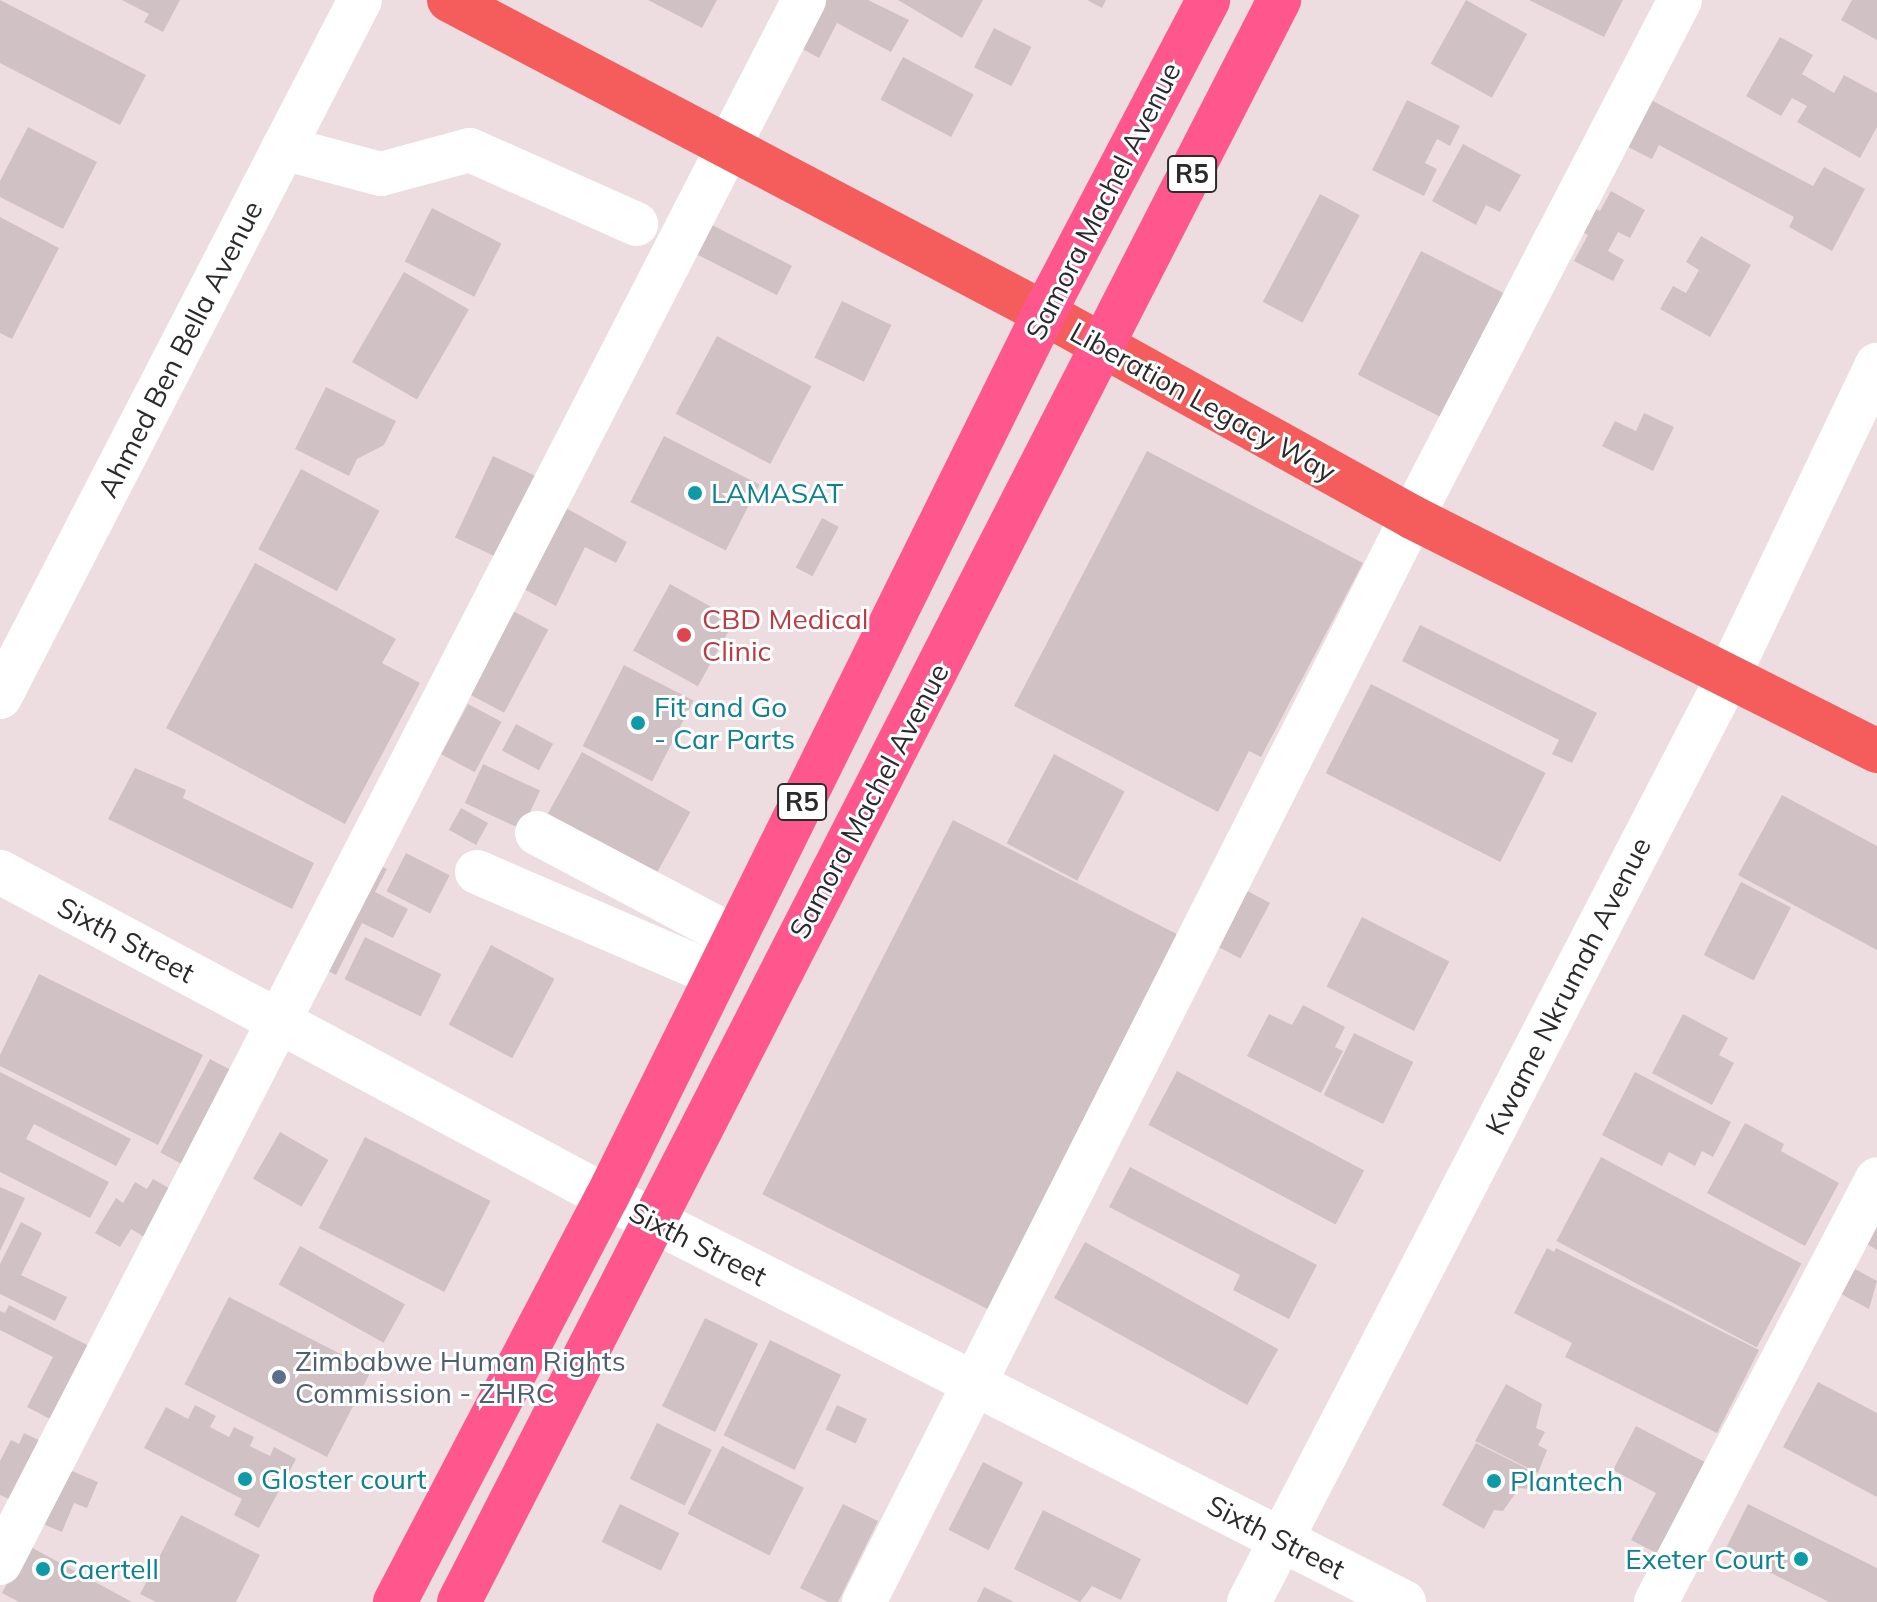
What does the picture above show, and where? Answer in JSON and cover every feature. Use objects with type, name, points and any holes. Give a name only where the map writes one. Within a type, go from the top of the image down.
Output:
[{"type":"highway","name":"Samora Machel Avenue","points":[[395,1602],[607,1197],[1044,313],[1208,0]]},
{"type":"highway","name":"Samora Machel Avenue","points":[[459,1602],[651,1219],[1105,347],[1279,0]]},
{"type":"main road","name":"Liberation Legacy Way","points":[[449,0],[1044,313],[1412,517],[1877,751]]},
{"type":"street","name":"Ahmed Ben Bella Avenue","points":[[0,697],[360,0]]},
{"type":"street","points":[[0,1563],[276,1020],[804,0]]},
{"type":"street","points":[[864,1602],[1412,517],[1680,0]]},
{"type":"street","points":[[283,148],[381,174],[470,150],[636,224]]},
{"type":"street","name":"Kwame Nkrumah Avenue","points":[[1249,1602],[1728,677],[1877,365]]},
{"type":"street","points":[[537,833],[726,956]]},
{"type":"street","name":"Sixth Street","points":[[0,872],[607,1197],[973,1386],[1404,1602]]},
{"type":"street","points":[[477,872],[726,956]]},
{"type":"street","points":[[1656,1602],[1877,1179]]},
{"type":"building","points":[[0,0],[146,75],[120,125],[0,63]]},
{"type":"building","points":[[122,0],[180,0],[163,32],[144,22],[149,14]]},
{"type":"building","points":[[648,0],[717,0],[702,28]]},
{"type":"building","points":[[824,0],[868,0],[909,20],[891,52],[837,23],[819,58],[799,47]]},
{"type":"building","points":[[898,0],[983,0],[962,38]]},
{"type":"building","points":[[1087,0],[1106,0],[1102,8]]},
{"type":"building","points":[[1466,0],[1527,34],[1492,98],[1431,64]]},
{"type":"building","points":[[1529,0],[1623,0],[1604,37]]},
{"type":"building","points":[[1852,0],[1877,0],[1877,40],[1841,20]]},
{"type":"building","points":[[994,28],[1031,47],[1011,86],[974,67]]},
{"type":"building","points":[[1780,37],[1813,55],[1802,74],[1834,93],[1844,75],[1877,93],[1877,127],[1860,158],[1797,122],[1807,106],[1792,98],[1781,116],[1746,96]]},
{"type":"building","points":[[903,57],[974,95],[951,137],[880,99]]},
{"type":"building","points":[[1407,100],[1460,126],[1450,146],[1437,139],[1425,163],[1437,169],[1424,196],[1372,170]]},
{"type":"building","points":[[1651,100],[1813,186],[1824,167],[1865,189],[1832,251],[1789,227],[1794,217],[1659,145],[1652,159],[1626,146]]},
{"type":"building","points":[[28,127],[97,162],[63,229],[0,197],[0,181]]},
{"type":"building","points":[[1463,144],[1521,175],[1500,212],[1486,205],[1476,225],[1432,201]]},
{"type":"building","points":[[1611,191],[1645,210],[1630,238],[1618,232],[1608,251],[1624,260],[1613,281],[1574,261],[1588,235],[1570,225],[1582,202],[1600,211]]},
{"type":"building","points":[[1320,194],[1360,215],[1302,323],[1263,302]]},
{"type":"building","points":[[432,208],[501,243],[474,297],[405,261]]},
{"type":"building","points":[[0,217],[59,248],[12,339],[0,333]]},
{"type":"building","points":[[710,224],[792,266],[777,295],[695,253]]},
{"type":"building","points":[[1701,236],[1751,265],[1710,337],[1660,309],[1673,286],[1686,293],[1699,270],[1686,262]]},
{"type":"building","points":[[1421,251],[1511,297],[1448,421],[1358,375]]},
{"type":"building","points":[[404,272],[469,310],[417,400],[352,362]]},
{"type":"building","points":[[842,301],[891,325],[864,382],[814,358]]},
{"type":"building","points":[[717,336],[811,386],[770,464],[676,414]]},
{"type":"building","points":[[326,387],[396,421],[384,445],[357,459],[349,476],[295,449]]},
{"type":"building","points":[[1644,413],[1674,427],[1653,471],[1602,446],[1615,421],[1636,431]]},
{"type":"building","name":"LAMASAT","points":[[664,436],[759,485],[726,551],[630,502]]},
{"type":"building","points":[[1147,451],[1363,563],[1261,757],[1249,751],[1218,812],[1014,706]]},
{"type":"building","points":[[493,456],[538,477],[500,559],[455,538]]},
{"type":"building","points":[[301,469],[380,511],[337,591],[258,549]]},
{"type":"building","points":[[566,508],[627,542],[616,563],[585,547],[556,606],[524,589]]},
{"type":"building","points":[[822,518],[839,527],[812,576],[796,567]]},
{"type":"building","points":[[255,563],[396,639],[382,663],[420,683],[345,824],[166,728]]},
{"type":"building","name":"CBD Medical Clinic","points":[[670,584],[735,620],[698,686],[633,650]]},
{"type":"building","points":[[513,611],[548,630],[504,713],[469,694]]},
{"type":"building","points":[[1420,625],[1597,713],[1572,763],[1552,754],[1559,740],[1402,661]]},
{"type":"building","name":"Fit and Go - Car Parts","points":[[624,665],[693,700],[652,781],[583,746]]},
{"type":"building","points":[[1371,684],[1546,773],[1500,862],[1326,773]]},
{"type":"building","points":[[468,704],[502,722],[475,772],[441,754]]},
{"type":"building","points":[[516,724],[553,744],[539,770],[502,750]]},
{"type":"building","points":[[582,752],[690,812],[655,876],[547,816]]},
{"type":"building","points":[[1054,754],[1125,792],[1077,881],[1007,843]]},
{"type":"building","points":[[483,764],[540,791],[522,830],[465,803]]},
{"type":"building","points":[[135,768],[186,790],[183,798],[314,863],[292,909],[108,819]]},
{"type":"building","points":[[1782,795],[1877,846],[1877,950],[1738,875]]},
{"type":"building","points":[[461,808],[488,823],[476,845],[449,830]]},
{"type":"building","points":[[953,820],[1181,936],[990,1310],[762,1194]]},
{"type":"building","points":[[406,853],[450,875],[430,914],[386,891]]},
{"type":"building","points":[[368,860],[387,869],[375,892],[408,909],[393,938],[362,923],[336,975],[315,964]]},
{"type":"building","points":[[1741,882],[1791,907],[1754,980],[1704,955]]},
{"type":"building","points":[[1240,887],[1270,903],[1240,959],[1210,943]]},
{"type":"building","points":[[1362,917],[1449,961],[1414,1031],[1327,986]]},
{"type":"building","points":[[365,937],[441,974],[421,1017],[344,979]]},
{"type":"building","points":[[491,945],[555,979],[512,1058],[449,1024]]},
{"type":"building","points":[[39,974],[203,1055],[158,1145],[0,1066],[0,1055]]},
{"type":"building","points":[[1303,1005],[1345,1027],[1335,1047],[1343,1051],[1321,1093],[1247,1056],[1269,1014],[1292,1025]]},
{"type":"building","points":[[1683,1014],[1728,1038],[1719,1055],[1734,1063],[1712,1105],[1652,1073]]},
{"type":"building","points":[[1354,1033],[1413,1062],[1383,1124],[1324,1095]]},
{"type":"building","points":[[210,1059],[233,1071],[183,1165],[160,1153]]},
{"type":"building","points":[[1177,1071],[1364,1171],[1336,1224],[1148,1125]]},
{"type":"building","points":[[0,1072],[131,1139],[116,1166],[34,1124],[26,1139],[109,1182],[90,1218],[0,1172]]},
{"type":"building","points":[[1635,1072],[1731,1122],[1713,1157],[1702,1151],[1695,1166],[1669,1152],[1662,1166],[1602,1135]]},
{"type":"building","points":[[1745,1123],[1784,1144],[1781,1151],[1839,1183],[1805,1246],[1707,1193]]},
{"type":"building","points":[[280,1132],[328,1160],[301,1207],[253,1179]]},
{"type":"building","points":[[365,1137],[491,1201],[444,1292],[319,1228]]},
{"type":"building","points":[[1601,1157],[1801,1264],[1757,1347],[1556,1241]]},
{"type":"building","points":[[1130,1167],[1317,1265],[1289,1319],[1233,1290],[1240,1275],[1109,1207]]},
{"type":"building","points":[[153,1179],[174,1191],[146,1238],[131,1229],[120,1247],[95,1233],[116,1198],[123,1203],[135,1182],[147,1189]]},
{"type":"building","points":[[0,1187],[25,1198],[0,1251]]},
{"type":"building","points":[[21,1222],[42,1233],[21,1275],[67,1297],[55,1321],[0,1294],[0,1264]]},
{"type":"building","points":[[1877,1226],[1877,1250],[1867,1244]]},
{"type":"building","points":[[1085,1242],[1278,1349],[1247,1405],[1054,1298]]},
{"type":"building","points":[[300,1246],[405,1304],[384,1343],[279,1284]]},
{"type":"building","points":[[1547,1248],[1554,1252],[1556,1248],[1759,1350],[1717,1433],[1565,1357],[1572,1343],[1514,1313]]},
{"type":"building","points":[[1855,1269],[1877,1281],[1869,1309],[1841,1294]]},
{"type":"building","name":"Zimbabwe Human Rights Commission - ZHRC","points":[[229,1297],[372,1370],[327,1457],[185,1384]]},
{"type":"building","points":[[9,1305],[95,1349],[56,1422],[27,1407],[53,1357],[0,1330],[0,1311],[5,1313]]},
{"type":"building","points":[[705,1318],[758,1344],[715,1432],[662,1406]]},
{"type":"building","points":[[770,1340],[841,1375],[795,1470],[724,1435]]},
{"type":"building","points":[[1818,1382],[1877,1413],[1877,1497],[1783,1447]]},
{"type":"building","points":[[1506,1384],[1542,1404],[1536,1428],[1545,1432],[1538,1445],[1547,1450],[1538,1473],[1475,1441]]},
{"type":"building","name":"Gloster court","points":[[195,1405],[216,1416],[210,1427],[229,1437],[234,1427],[254,1437],[250,1446],[270,1456],[274,1447],[296,1459],[259,1528],[234,1515],[242,1499],[144,1448],[166,1407],[188,1419]]},
{"type":"building","points":[[837,1405],[867,1419],[855,1443],[826,1429]]},
{"type":"building","points":[[657,1423],[712,1450],[685,1505],[630,1479]]},
{"type":"building","points":[[1636,1426],[1720,1470],[1672,1561],[1631,1540],[1656,1493],[1613,1470]]},
{"type":"building","points":[[24,1433],[45,1443],[16,1502],[0,1495],[0,1461],[11,1440],[19,1444]]},
{"type":"building","name":"Plantech","points":[[1476,1443],[1536,1473],[1528,1489],[1519,1488],[1503,1511],[1494,1510],[1484,1529],[1442,1505]]},
{"type":"building","points":[[722,1446],[804,1488],[769,1555],[687,1514]]},
{"type":"building","points":[[983,1462],[1023,1482],[989,1550],[948,1530]]},
{"type":"building","points":[[60,1466],[98,1482],[87,1508],[74,1503],[62,1532],[36,1521]]},
{"type":"building","points":[[620,1504],[679,1533],[661,1571],[602,1542]]},
{"type":"building","points":[[843,1504],[878,1521],[838,1602],[828,1602],[800,1588]]},
{"type":"building","name":"Exeter Court","points":[[1748,1504],[1877,1568],[1877,1602],[1829,1602],[1725,1550]]},
{"type":"building","points":[[1043,1510],[1141,1559],[1121,1600],[1092,1586],[1080,1602],[1014,1569]]},
{"type":"building","points":[[181,1515],[260,1555],[236,1602],[156,1602],[140,1594]]},
{"type":"building","name":"Caertell","points":[[27,1545],[132,1602],[19,1602],[2,1593]]},
{"type":"building","points":[[984,1587],[1014,1602],[977,1602]]},
{"type":"place","name":"LAMASAT","points":[[695,493]]},
{"type":"place","name":"CBD Medical Clinic","points":[[684,635]]},
{"type":"place","name":"Fit and Go - Car Parts","points":[[638,723]]},
{"type":"place","name":"Zimbabwe Human Rights Commission - ZHRC","points":[[279,1377]]},
{"type":"place","name":"Gloster court","points":[[245,1479]]},
{"type":"place","name":"Plantech","points":[[1494,1481]]},
{"type":"place","name":"Exeter Court","points":[[1801,1559]]},
{"type":"place","name":"Caertell","points":[[43,1569]]}]
